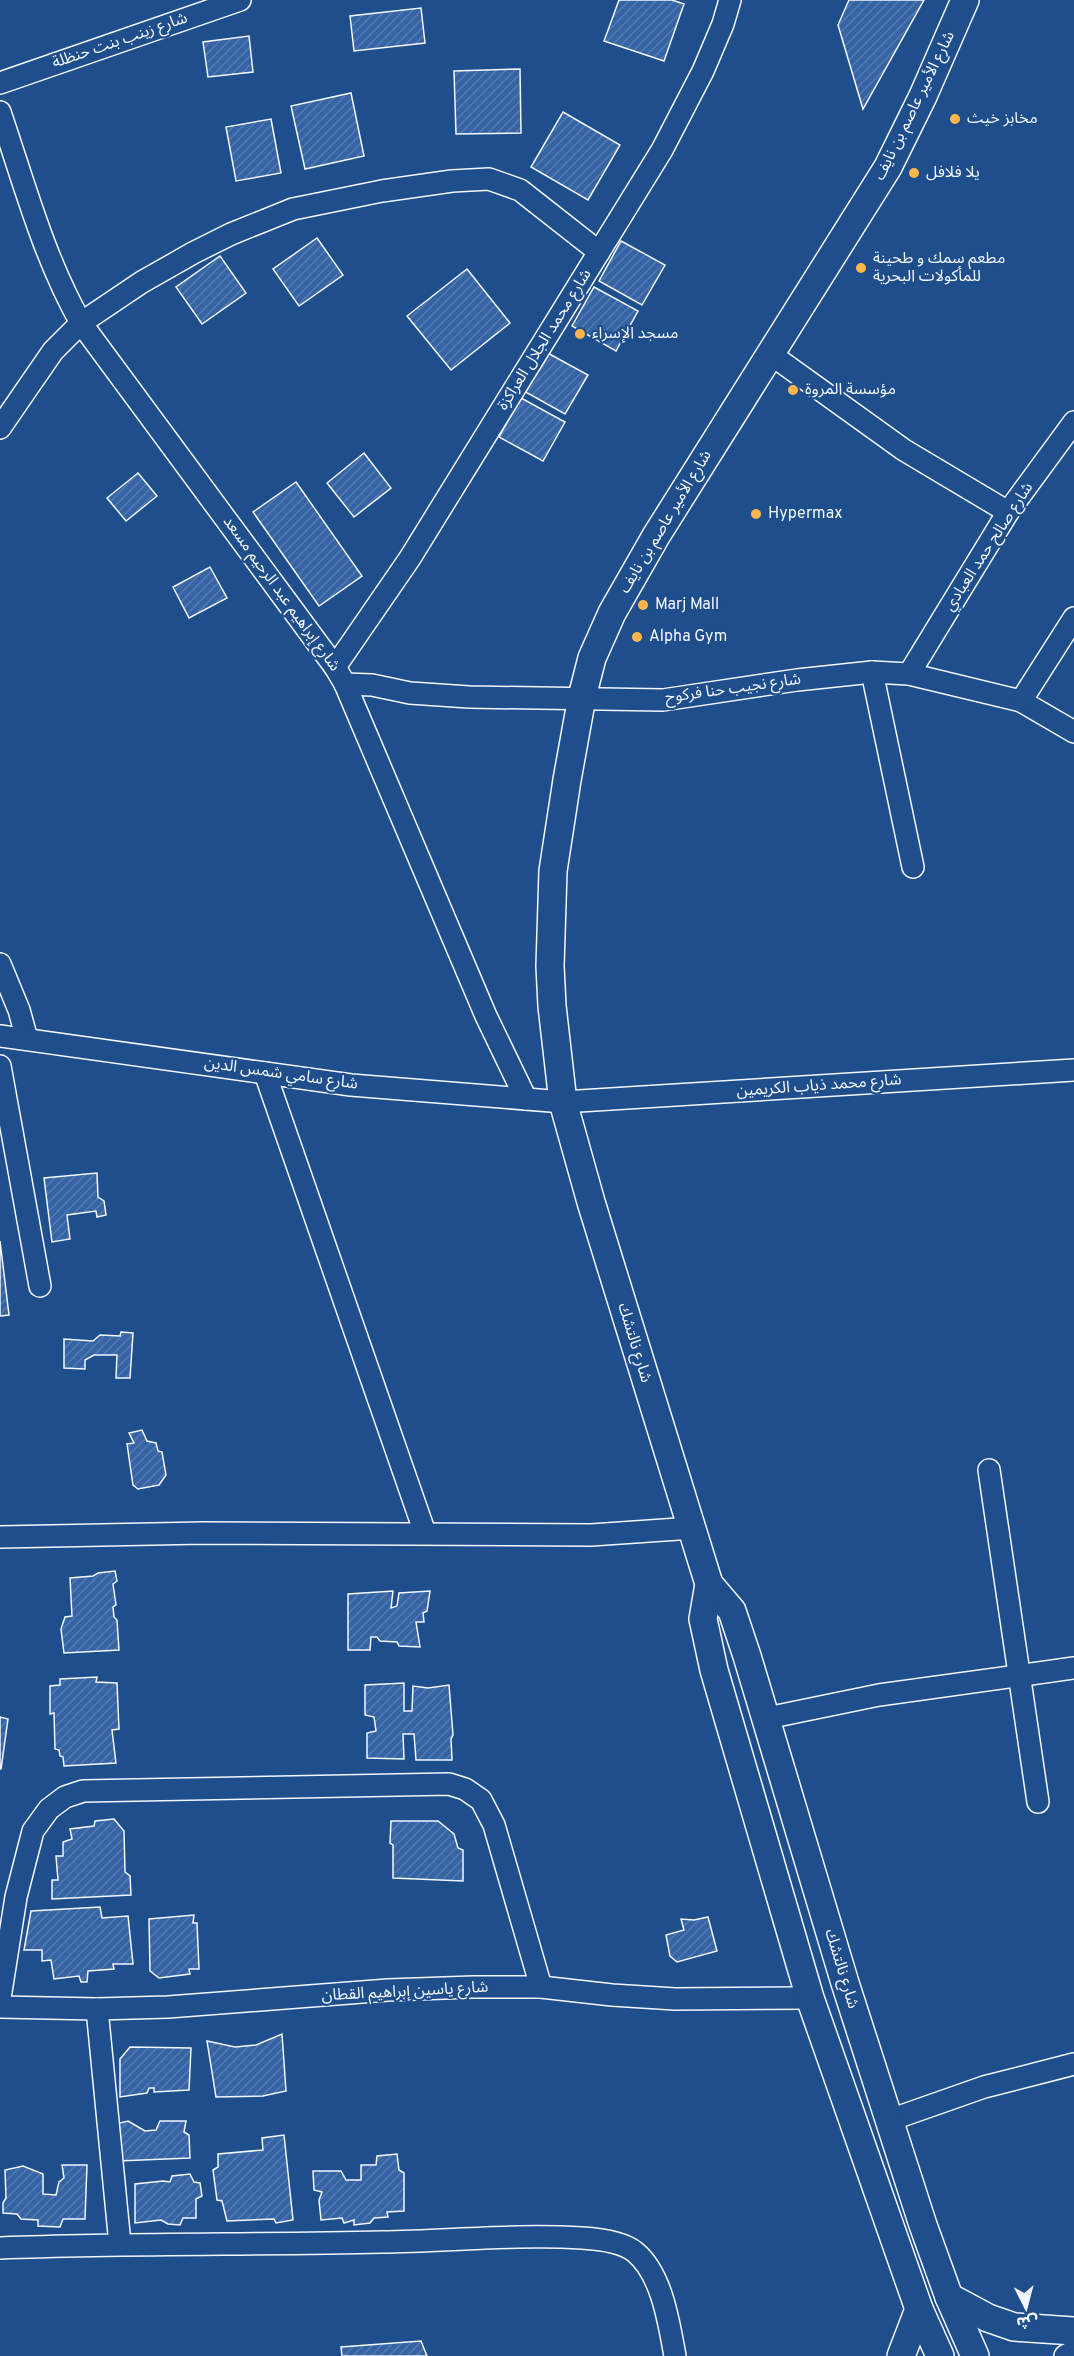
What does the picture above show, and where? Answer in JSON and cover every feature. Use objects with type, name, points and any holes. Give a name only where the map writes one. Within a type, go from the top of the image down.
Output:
[{"type":"main road","name":"شارع الأمير عاصم بن نايف","points":[[563,1102],[552,1006],[550,966],[553,871],[582,697],[592,658],[612,613],[656,536],[888,167],[965,0]]},
{"type":"main road","name":"شارع نالتشك","points":[[563,1102],[608,1258],[709,1584],[732,1611],[767,1718],[804,1851],[890,2120],[949,2297],[975,2356]]},
{"type":"main road","name":"شارع نالتشك","points":[[709,1584],[702,1619],[714,1670],[810,1998],[919,2309],[940,2356]]},
{"type":"main road","points":[[949,2297],[988,2318],[1014,2327],[1074,2331]]},
{"type":"main road","points":[[901,2356],[911,2335],[919,2309]]},
{"type":"street","name":"شارع زينب بنت حنظلة","points":[[0,83],[240,0]]},
{"type":"street","name":"شارع محمد الجلال العراكزة","points":[[340,675],[674,129],[703,71],[723,24],[730,0]]},
{"type":"street","name":"شارع إبراهيم عبد الرحيم مسعد","points":[[0,112],[49,256],[68,300],[81,323],[340,675],[486,1016],[526,1099]]},
{"type":"street","points":[[0,428],[53,351],[81,323],[142,282],[185,257],[263,220],[310,204],[418,186],[489,179],[520,190],[599,252]]},
{"type":"street","points":[[769,353],[904,450],[1008,512]]},
{"type":"street","name":"شارع صالح حمد العبادي","points":[[909,674],[1008,512],[1074,422]]},
{"type":"street","points":[[1021,701],[1074,618]]},
{"type":"street","points":[[872,672],[913,867]]},
{"type":"street","name":"شارع نجيب حنا فركوح","points":[[340,675],[410,693],[470,697],[663,700],[797,680],[872,672],[909,674],[1021,701],[1074,732]]},
{"type":"street","points":[[0,964],[19,1010],[27,1039]]},
{"type":"street","name":"شارع سامي شمس الدين","points":[[0,1036],[351,1085],[563,1102]]},
{"type":"street","points":[[0,1066],[40,1286]]},
{"type":"street","name":"شارع محمد ذياب الكريمين","points":[[563,1102],[1074,1070]]},
{"type":"street","points":[[265,1073],[425,1533]]},
{"type":"street","points":[[989,1470],[1038,1802]]},
{"type":"street","points":[[0,1537],[203,1533],[591,1535],[693,1528]]},
{"type":"street","points":[[767,1718],[879,1695],[1074,1668]]},
{"type":"street","points":[[0,1998],[16,1897],[33,1831],[49,1809],[65,1797],[82,1791],[301,1788],[421,1783],[449,1784],[465,1789],[481,1800],[494,1825],[541,1987]]},
{"type":"street","name":"شارع ياسين إبراهيم القطان","points":[[0,2007],[97,2009],[168,2007],[435,1987],[541,1987],[675,1999],[810,1998]]},
{"type":"street","points":[[97,2009],[120,2244]]},
{"type":"street","points":[[890,2120],[984,2087],[1074,2064]]},
{"type":"street","points":[[0,2248],[120,2244],[384,2242],[521,2236],[585,2238],[619,2244],[634,2251],[644,2262],[667,2312],[675,2356]]},
{"type":"street","points":[[1065,2356],[1074,2351]]},
{"type":"building","points":[[619,0],[672,0],[684,4],[664,61],[604,41]]},
{"type":"building","points":[[849,0],[924,0],[863,109],[838,25]]},
{"type":"building","points":[[421,8],[425,43],[354,51],[350,16]]},
{"type":"building","points":[[249,36],[253,72],[208,77],[203,42]]},
{"type":"building","points":[[520,69],[521,133],[456,134],[454,71]]},
{"type":"building","points":[[351,93],[364,156],[305,169],[291,106]]},
{"type":"building","points":[[563,112],[620,145],[588,200],[531,167]]},
{"type":"building","points":[[271,119],[281,173],[236,181],[226,127]]},
{"type":"building","points":[[317,238],[343,275],[299,306],[273,269]]},
{"type":"building","points":[[621,241],[665,265],[642,305],[599,281]]},
{"type":"building","points":[[220,256],[246,293],[202,324],[176,287]]},
{"type":"building","points":[[467,269],[510,323],[451,370],[407,316]]},
{"type":"building","points":[[594,287],[638,311],[616,351],[572,326]]},
{"type":"building","points":[[544,351],[588,375],[565,414],[522,390]]},
{"type":"building","points":[[521,398],[565,422],[543,461],[499,437]]},
{"type":"building","points":[[364,453],[391,488],[354,517],[327,483]]},
{"type":"building","points":[[138,473],[157,496],[126,521],[107,498]]},
{"type":"building","points":[[296,482],[362,576],[319,606],[253,512]]},
{"type":"building","points":[[210,567],[227,598],[189,618],[173,587]]},
{"type":"building","points":[[97,1173],[98,1197],[104,1201],[106,1215],[97,1217],[96,1211],[67,1215],[70,1239],[52,1242],[44,1178]]},
{"type":"building","points":[[0,1241],[9,1315],[0,1316]]},
{"type":"building","points":[[121,1332],[133,1333],[130,1378],[116,1378],[117,1355],[94,1355],[85,1360],[85,1369],[64,1368],[64,1339],[93,1341],[100,1335],[120,1336]]},
{"type":"building","points":[[142,1430],[147,1441],[156,1443],[158,1451],[162,1452],[166,1475],[159,1485],[138,1489],[133,1485],[127,1444],[134,1443],[129,1433]]},
{"type":"building","points":[[115,1571],[117,1581],[113,1584],[116,1605],[113,1607],[114,1617],[117,1620],[119,1650],[64,1653],[61,1629],[65,1617],[72,1616],[70,1578]]},
{"type":"building","points":[[393,1591],[391,1608],[397,1606],[399,1593],[430,1591],[427,1611],[423,1613],[424,1622],[416,1622],[420,1647],[399,1646],[397,1642],[380,1641],[377,1637],[371,1637],[370,1650],[348,1650],[348,1594]]},
{"type":"building","points":[[97,1677],[96,1682],[117,1683],[119,1729],[112,1730],[116,1763],[64,1766],[63,1757],[60,1756],[59,1750],[55,1749],[54,1713],[50,1714],[50,1686],[60,1685],[60,1679]]},
{"type":"building","points":[[404,1683],[404,1711],[412,1711],[413,1686],[428,1688],[449,1685],[453,1735],[451,1739],[452,1760],[416,1760],[414,1734],[403,1734],[404,1759],[367,1758],[367,1733],[376,1731],[374,1717],[365,1715],[365,1685]]},
{"type":"building","points":[[0,1717],[8,1719],[1,1769],[0,1769]]},
{"type":"building","points":[[114,1819],[124,1831],[125,1872],[130,1876],[131,1895],[52,1899],[52,1880],[58,1880],[56,1856],[63,1856],[63,1842],[72,1839],[70,1829],[94,1826],[95,1821]]},
{"type":"building","points":[[391,1821],[438,1821],[454,1834],[458,1848],[463,1850],[463,1881],[393,1878]]},
{"type":"building","points":[[100,1907],[102,1918],[128,1916],[133,1964],[113,1964],[114,1969],[88,1971],[87,1982],[81,1982],[79,1976],[54,1979],[51,1960],[42,1961],[42,1950],[24,1950],[31,1911]]},
{"type":"building","points":[[194,1915],[193,1923],[197,1923],[199,1969],[189,1969],[190,1974],[159,1978],[150,1971],[149,1919]]},
{"type":"building","points":[[708,1917],[717,1951],[677,1962],[670,1956],[666,1935],[684,1930],[681,1919],[694,1920]]},
{"type":"building","points":[[282,2034],[286,2091],[263,2096],[216,2097],[207,2041],[235,2047],[256,2045]]},
{"type":"building","points":[[130,2047],[191,2048],[189,2090],[154,2092],[154,2088],[149,2088],[147,2093],[120,2097],[120,2059]]},
{"type":"building","points":[[128,2121],[145,2131],[156,2130],[160,2121],[186,2121],[184,2132],[189,2135],[190,2158],[118,2161],[116,2124]]},
{"type":"building","points":[[284,2135],[293,2220],[276,2223],[274,2219],[227,2221],[222,2201],[217,2200],[213,2170],[218,2167],[218,2154],[263,2150],[262,2138]]},
{"type":"building","points":[[397,2154],[399,2170],[404,2173],[404,2211],[387,2212],[388,2217],[374,2218],[370,2223],[354,2225],[354,2220],[344,2223],[342,2218],[321,2220],[319,2200],[322,2192],[314,2190],[313,2171],[341,2171],[346,2180],[361,2180],[361,2165],[376,2165],[377,2156]]},
{"type":"building","points":[[62,2165],[87,2165],[85,2219],[63,2219],[60,2227],[38,2226],[38,2220],[21,2219],[17,2214],[3,2213],[3,2203],[6,2198],[5,2170],[23,2166],[43,2174],[43,2194],[56,2195],[59,2182],[64,2178]]},
{"type":"building","points":[[190,2174],[194,2182],[200,2183],[202,2196],[196,2199],[196,2218],[183,2218],[180,2225],[168,2224],[161,2220],[135,2223],[135,2184],[170,2182],[172,2176]]},
{"type":"building","points":[[421,2341],[427,2356],[342,2356],[341,2347]]},
{"type":"place","name":"مخابز خيث","points":[[955,119]]},
{"type":"place","name":"يلا فلافل","points":[[914,173]]},
{"type":"place","name":"مطعم سمك و طحينة للمأكولات البحرية","points":[[861,268]]},
{"type":"place","name":"مسجد الإسراء","points":[[580,334]]},
{"type":"place","name":"مؤسسة المروة","points":[[793,390]]},
{"type":"place","name":"Hypermax","points":[[756,514]]},
{"type":"place","name":"Marj Mall","points":[[643,605]]},
{"type":"place","name":"Alpha Gym","points":[[637,637]]}]
